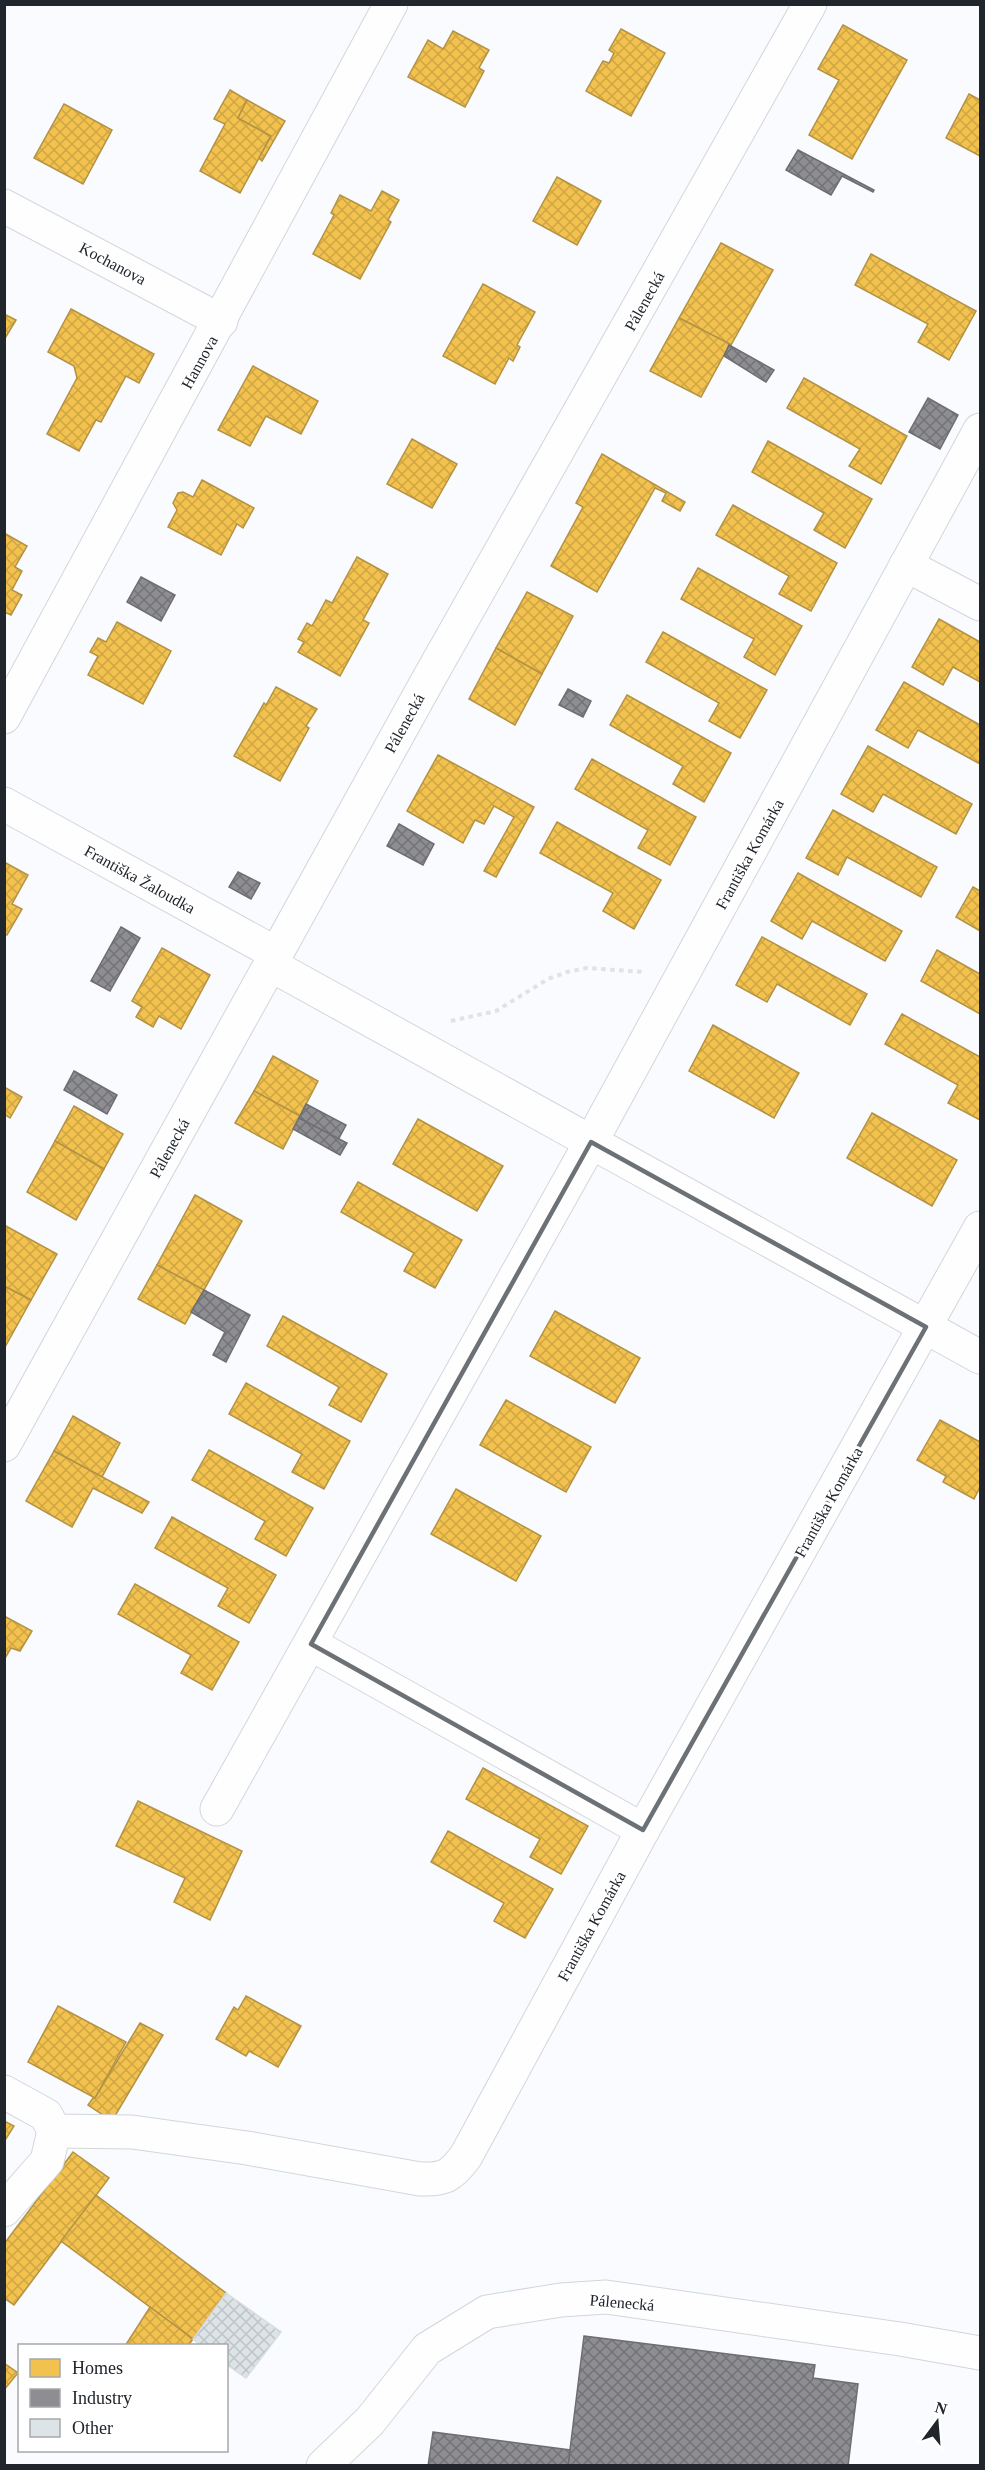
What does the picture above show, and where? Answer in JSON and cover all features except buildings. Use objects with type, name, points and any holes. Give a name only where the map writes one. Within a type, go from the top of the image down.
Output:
[{"type":"street","name":"Hannova","points":[[4,717],[221,321],[391,4]]},
{"type":"street","name":"Pálenecká","points":[[4,1445],[428,680],[810,4]]},
{"type":"street","name":"Kochanova","points":[[4,206],[221,321]]},
{"type":"street","name":"Františka Komárka","points":[[217,1809],[591,1142],[981,430]]},
{"type":"street","points":[[906,565],[981,604]]},
{"type":"street","name":"Františka Žaloudka","points":[[4,804],[274,959]]},
{"type":"street","points":[[274,959],[422,1048],[981,1357]]},
{"type":"street","name":"Františka Komárka","points":[[54,2131],[132,2132],[247,2148],[420,2179],[437,2180],[454,2172],[466,2156],[643,1830],[981,1228]]},
{"type":"street","points":[[311,1644],[643,1830]]},
{"type":"street","points":[[4,2092],[46,2115],[54,2131],[46,2160],[4,2210]]},
{"type":"street","name":"Pálenecká","points":[[323,2466],[370,2421],[427,2349],[487,2312],[561,2300],[606,2297],[900,2339],[981,2353]]},
{"type":"path","points":[[422,1048],[434,1027],[440,1022],[496,1011],[548,979],[567,972],[587,968],[641,971],[677,985]]},
{"type":"highlighted area","points":[[591,1142],[926,1327],[643,1830],[311,1644]]}]
